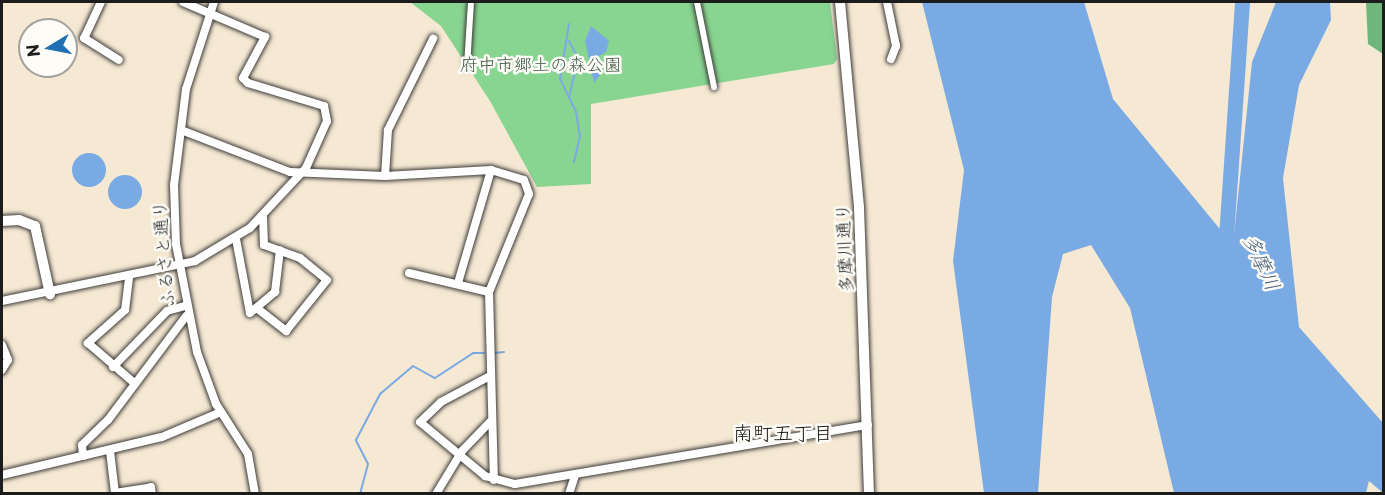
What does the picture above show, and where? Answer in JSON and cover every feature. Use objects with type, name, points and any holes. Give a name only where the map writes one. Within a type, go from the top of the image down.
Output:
[{"type":"street","points":[[101,2],[84,38],[118,60]]},
{"type":"street","points":[[2,301],[50,294],[179,267],[236,239],[263,217],[301,173],[322,136],[324,106],[248,83],[243,78],[265,37],[183,2]]},
{"type":"street","name":"ふるさと通り","points":[[214,2],[186,89],[174,185],[179,267],[186,316],[221,412],[248,454],[255,494]]},
{"type":"street","points":[[467,67],[471,2]]},
{"type":"street","points":[[697,2],[714,87]]},
{"type":"street","name":"多摩川通り","points":[[840,2],[859,208],[869,494]]},
{"type":"street","points":[[887,2],[896,46],[891,59]]},
{"type":"street","points":[[385,176],[388,130],[432,39]]},
{"type":"street","points":[[181,130],[301,173],[385,176],[491,170],[521,178],[529,194],[489,292],[494,480]]},
{"type":"street","points":[[458,283],[491,170]]},
{"type":"street","points":[[258,309],[285,331],[327,280],[300,258],[264,244],[263,217]]},
{"type":"street","points":[[2,221],[19,219],[35,226],[50,294]]},
{"type":"street","points":[[236,239],[244,304],[250,314],[275,292],[280,250]]},
{"type":"street","points":[[409,273],[489,292]]},
{"type":"street","points":[[129,278],[125,310],[88,343],[133,382]]},
{"type":"street","points":[[113,367],[167,311],[184,306]]},
{"type":"street","points":[[84,456],[82,445],[108,420],[133,382],[186,316]]},
{"type":"street","points":[[2,345],[8,360],[2,370]]},
{"type":"street","points":[[490,376],[441,402],[420,422],[460,458],[494,480],[515,484],[868,425]]},
{"type":"street","points":[[2,475],[162,437],[221,412]]},
{"type":"street","points":[[436,494],[460,458],[491,421]]},
{"type":"street","points":[[110,451],[115,494],[151,487],[152,494]]},
{"type":"street","points":[[569,494],[575,475]]},
{"type":"green space","name":"府中市郷土の森公園","points":[[410,2],[830,2],[837,59],[834,64],[591,104],[591,184],[537,187],[490,101],[441,26]]},
{"type":"green space","points":[[1366,2],[1383,2],[1383,54],[1368,44]]},
{"type":"water","points":[[922,2],[1084,2],[1113,99],[1233,245],[1252,62],[1276,2],[1330,2],[1331,20],[1299,85],[1283,178],[1299,327],[1383,423],[1383,493],[1369,481],[1366,493],[1174,493],[1130,308],[1091,245],[1063,254],[1052,297],[1038,493],[984,493],[953,261],[964,170]]},
{"type":"water","points":[[591,26],[609,41],[606,52],[597,57],[600,75],[594,83],[585,41]]},
{"type":"water","points":[[89,153],[101,158],[106,170],[101,182],[89,187],[77,182],[72,170],[77,158]]},
{"type":"water","points":[[125,175],[137,180],[142,192],[137,204],[125,209],[113,204],[108,192],[113,180]]},
{"type":"waterway","name":"多摩川","points":[[1234,254],[1226,237],[1242,2]]},
{"type":"waterway","points":[[569,24],[560,79],[576,112],[580,136],[574,162]]},
{"type":"waterway","points":[[569,41],[578,58],[569,98]]},
{"type":"waterway","points":[[495,353],[504,352]]},
{"type":"waterway","points":[[360,494],[368,464],[356,440],[380,394],[413,366],[435,378],[473,353],[484,353]]},
{"type":"district","name":"南町五丁目","points":[[783,432]]}]
